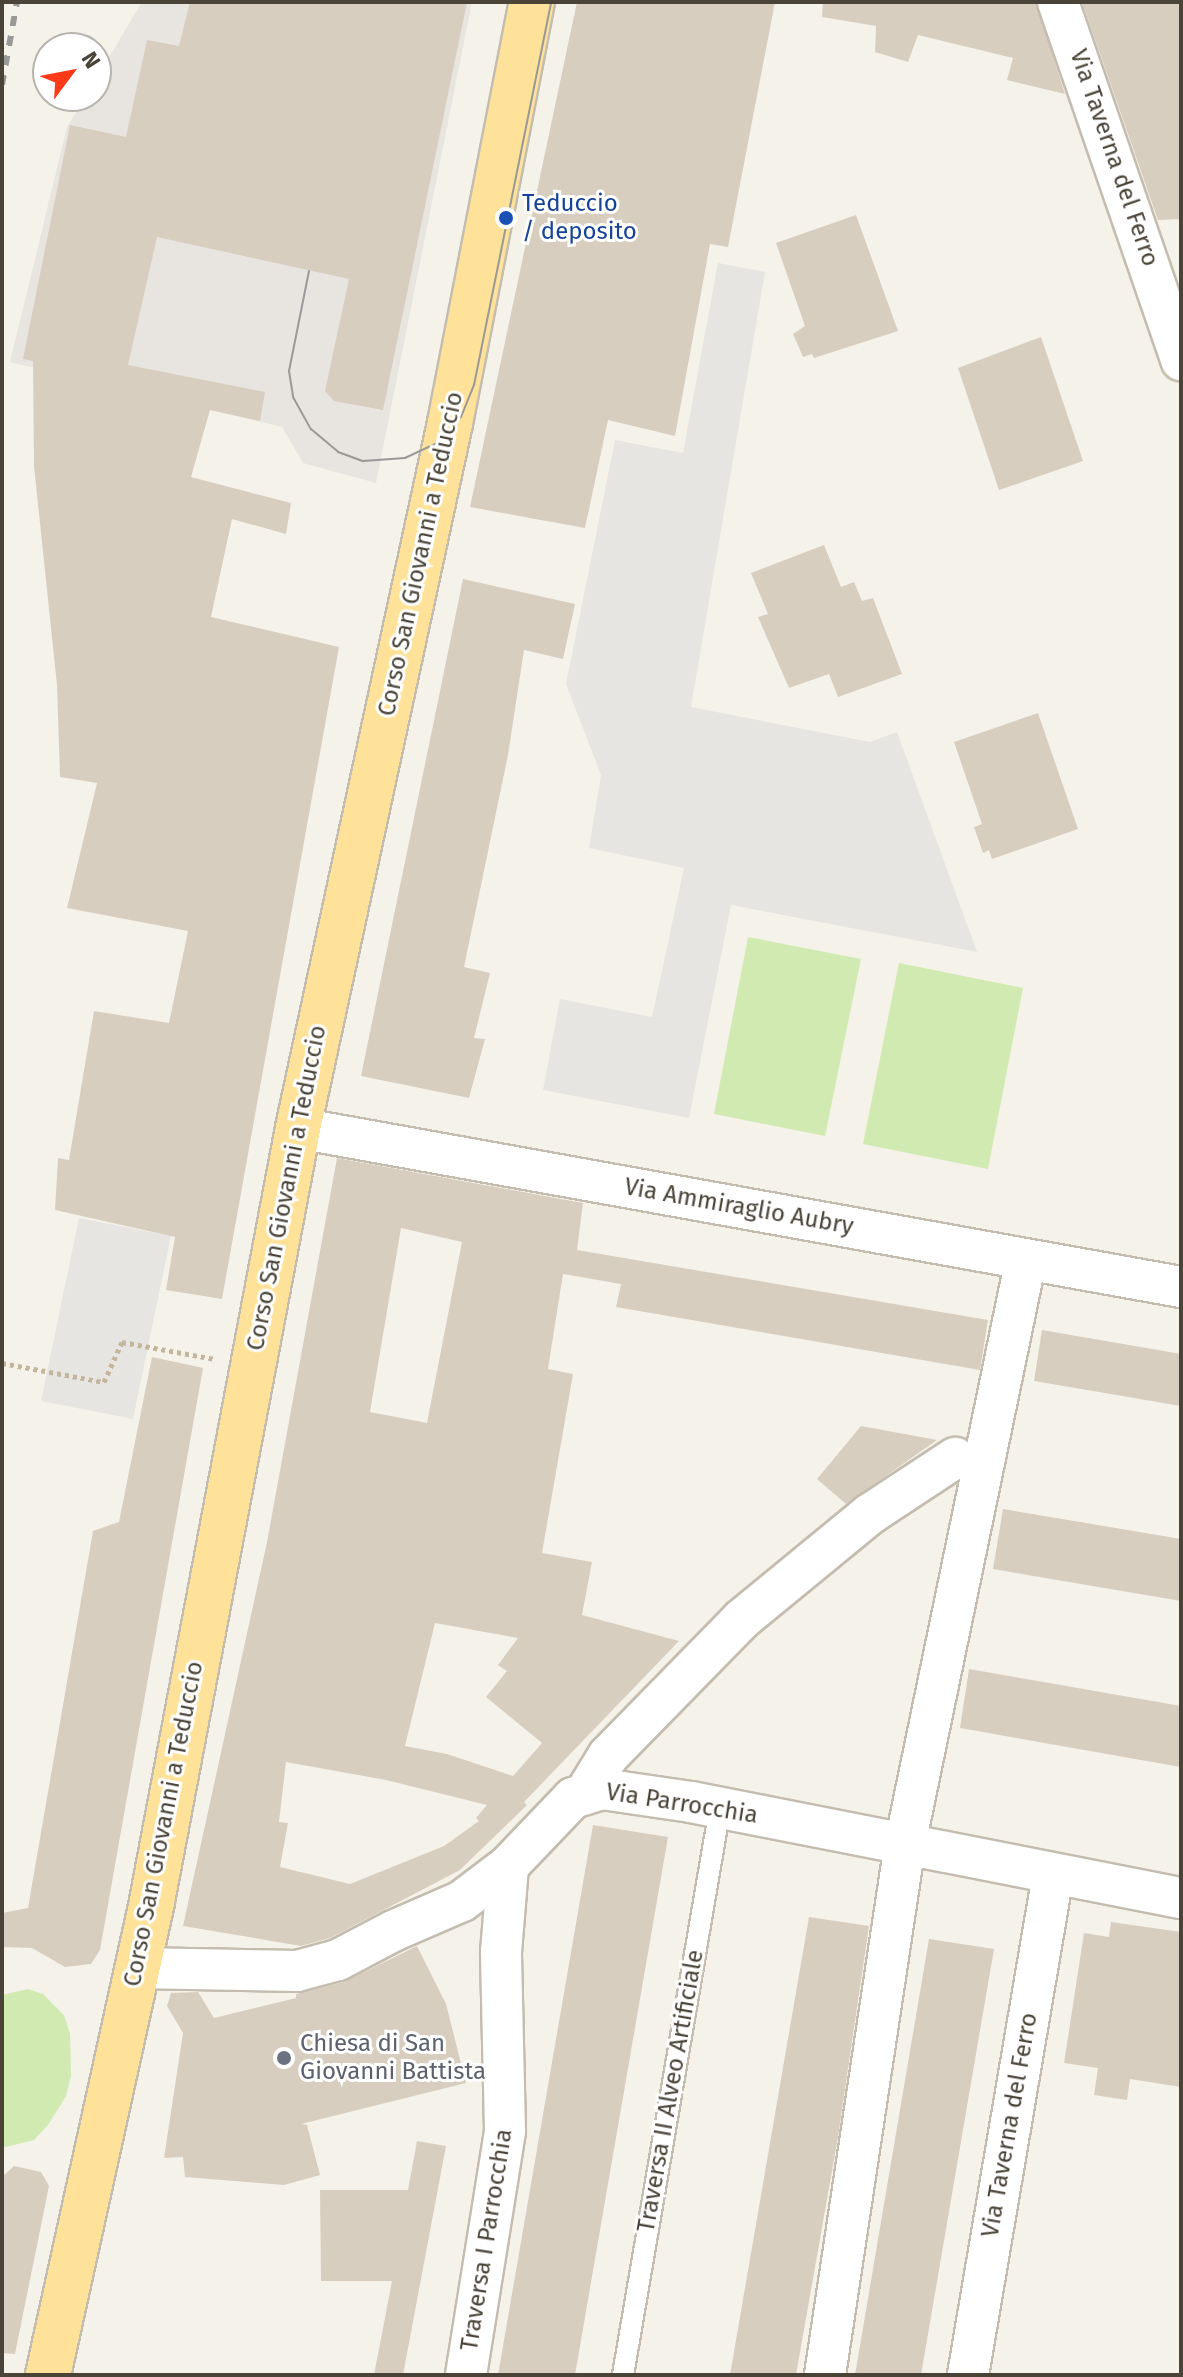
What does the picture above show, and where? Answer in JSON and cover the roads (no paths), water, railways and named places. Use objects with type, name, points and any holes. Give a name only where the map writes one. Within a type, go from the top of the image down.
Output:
[{"type":"main road","name":"Corso San Giovanni a Teduccio","points":[[48,2375],[137,1968],[298,1128],[450,423],[532,2]]},
{"type":"street","name":"Via Taverna del Ferro","points":[[1058,2],[1181,360]]},
{"type":"street","name":"Via Ammiraglio Aubry","points":[[298,1128],[1181,1287]]},
{"type":"street","points":[[825,2375],[905,1844],[1026,1259]]},
{"type":"street","points":[[586,1792],[608,1756],[742,1619],[859,1522],[955,1458]]},
{"type":"street","name":"Via Parrocchia","points":[[137,1968],[297,1971],[338,1960],[393,1931],[462,1901],[508,1866],[564,1806],[586,1792],[620,1789],[1181,1898]]},
{"type":"street","name":"Traversa I Parrocchia","points":[[466,2375],[505,2131],[501,1952],[508,1866]]},
{"type":"street","name":"Via Taverna del Ferro","points":[[968,2375],[1053,1875]]},
{"type":"lane","name":"Traversa II Alveo Artificiale","points":[[623,2375],[720,1808]]},
{"type":"tram line","points":[[309,271],[289,371],[293,397],[311,429],[338,452],[363,461],[405,458],[439,442],[461,417],[474,385],[551,2]]},
{"type":"railway","points":[[2,85],[17,2]]},
{"type":"place","name":"Teduccio / deposito","points":[[506,218]]},
{"type":"place","name":"Chiesa di San Giovanni Battista","points":[[284,2058]]}]
